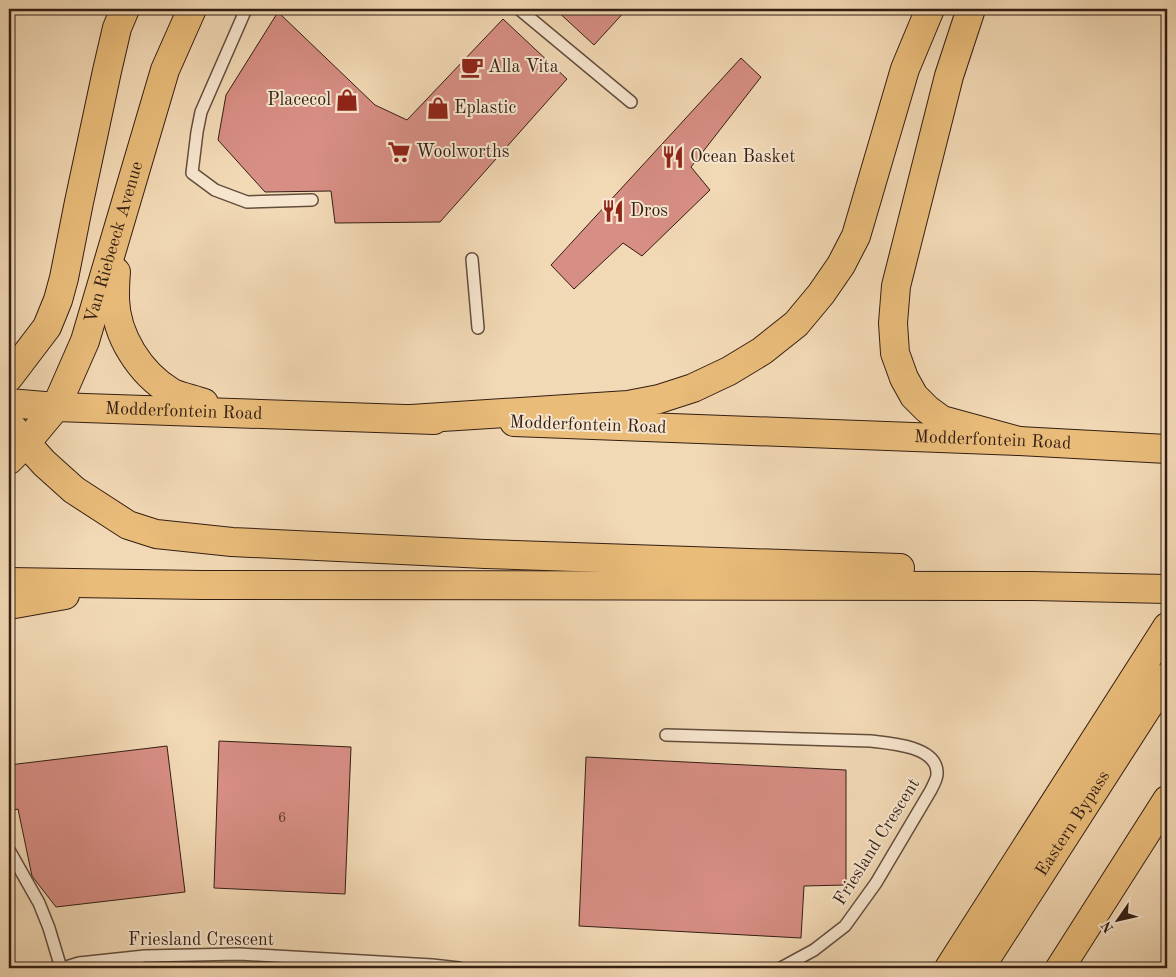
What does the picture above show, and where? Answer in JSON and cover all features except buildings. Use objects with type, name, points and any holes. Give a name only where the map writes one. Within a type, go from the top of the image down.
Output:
[{"type":"main road","points":[[9,377],[47,328],[58,300],[107,71],[117,28],[125,9]]},
{"type":"main road","name":"Van Riebeeck Avenue","points":[[14,442],[56,407],[85,341],[165,70],[192,9]]},
{"type":"main road","points":[[411,419],[628,405],[659,400],[693,388],[729,371],[762,351],[796,324],[821,294],[841,265],[856,236],[905,69],[930,9]]},
{"type":"main road","points":[[971,9],[949,76],[896,286],[893,323],[895,353],[904,378],[914,396],[942,420],[1019,440]]},
{"type":"main road","points":[[117,230],[115,300],[120,326],[140,364],[156,381],[173,393],[233,412]]},
{"type":"main road","name":"Modderfontein Road","points":[[9,403],[56,407],[1019,440],[1163,448]]},
{"type":"main road","points":[[14,442],[44,463],[74,490],[128,526],[156,534],[232,542],[956,571],[1032,586]]},
{"type":"main road","points":[[9,582],[120,584],[1059,586],[1167,589]]},
{"type":"main road","points":[[9,606],[120,584]]},
{"type":"main road","points":[[949,968],[1167,627]]},
{"type":"main road","name":"Eastern Bypass","points":[[980,968],[1167,678]]},
{"type":"main road","points":[[1060,968],[1167,800]]},
{"type":"lane","points":[[246,9],[201,112],[192,173],[215,190],[247,202],[312,200]]},
{"type":"lane","points":[[519,9],[631,102]]},
{"type":"lane","points":[[472,259],[478,328]]},
{"type":"lane","name":"Friesland Crescent","points":[[666,735],[880,742],[897,744],[918,750],[928,756],[936,766],[938,774],[931,790],[876,883],[845,926],[814,950],[781,968]]},
{"type":"lane","points":[[9,850],[39,903],[62,968]]},
{"type":"lane","name":"Friesland Crescent","points":[[62,968],[80,963],[145,956],[240,954],[342,965],[432,965],[459,968]]},
{"type":"place","name":"Alla Vita","points":[[472,67]]},
{"type":"place","name":"Placecol","points":[[347,100]]},
{"type":"place","name":"Eplastic","points":[[438,108]]},
{"type":"place","name":"Woolworths","points":[[399,152]]},
{"type":"place","name":"Ocean Basket","points":[[673,157]]},
{"type":"place","name":"Dros","points":[[613,211]]}]
